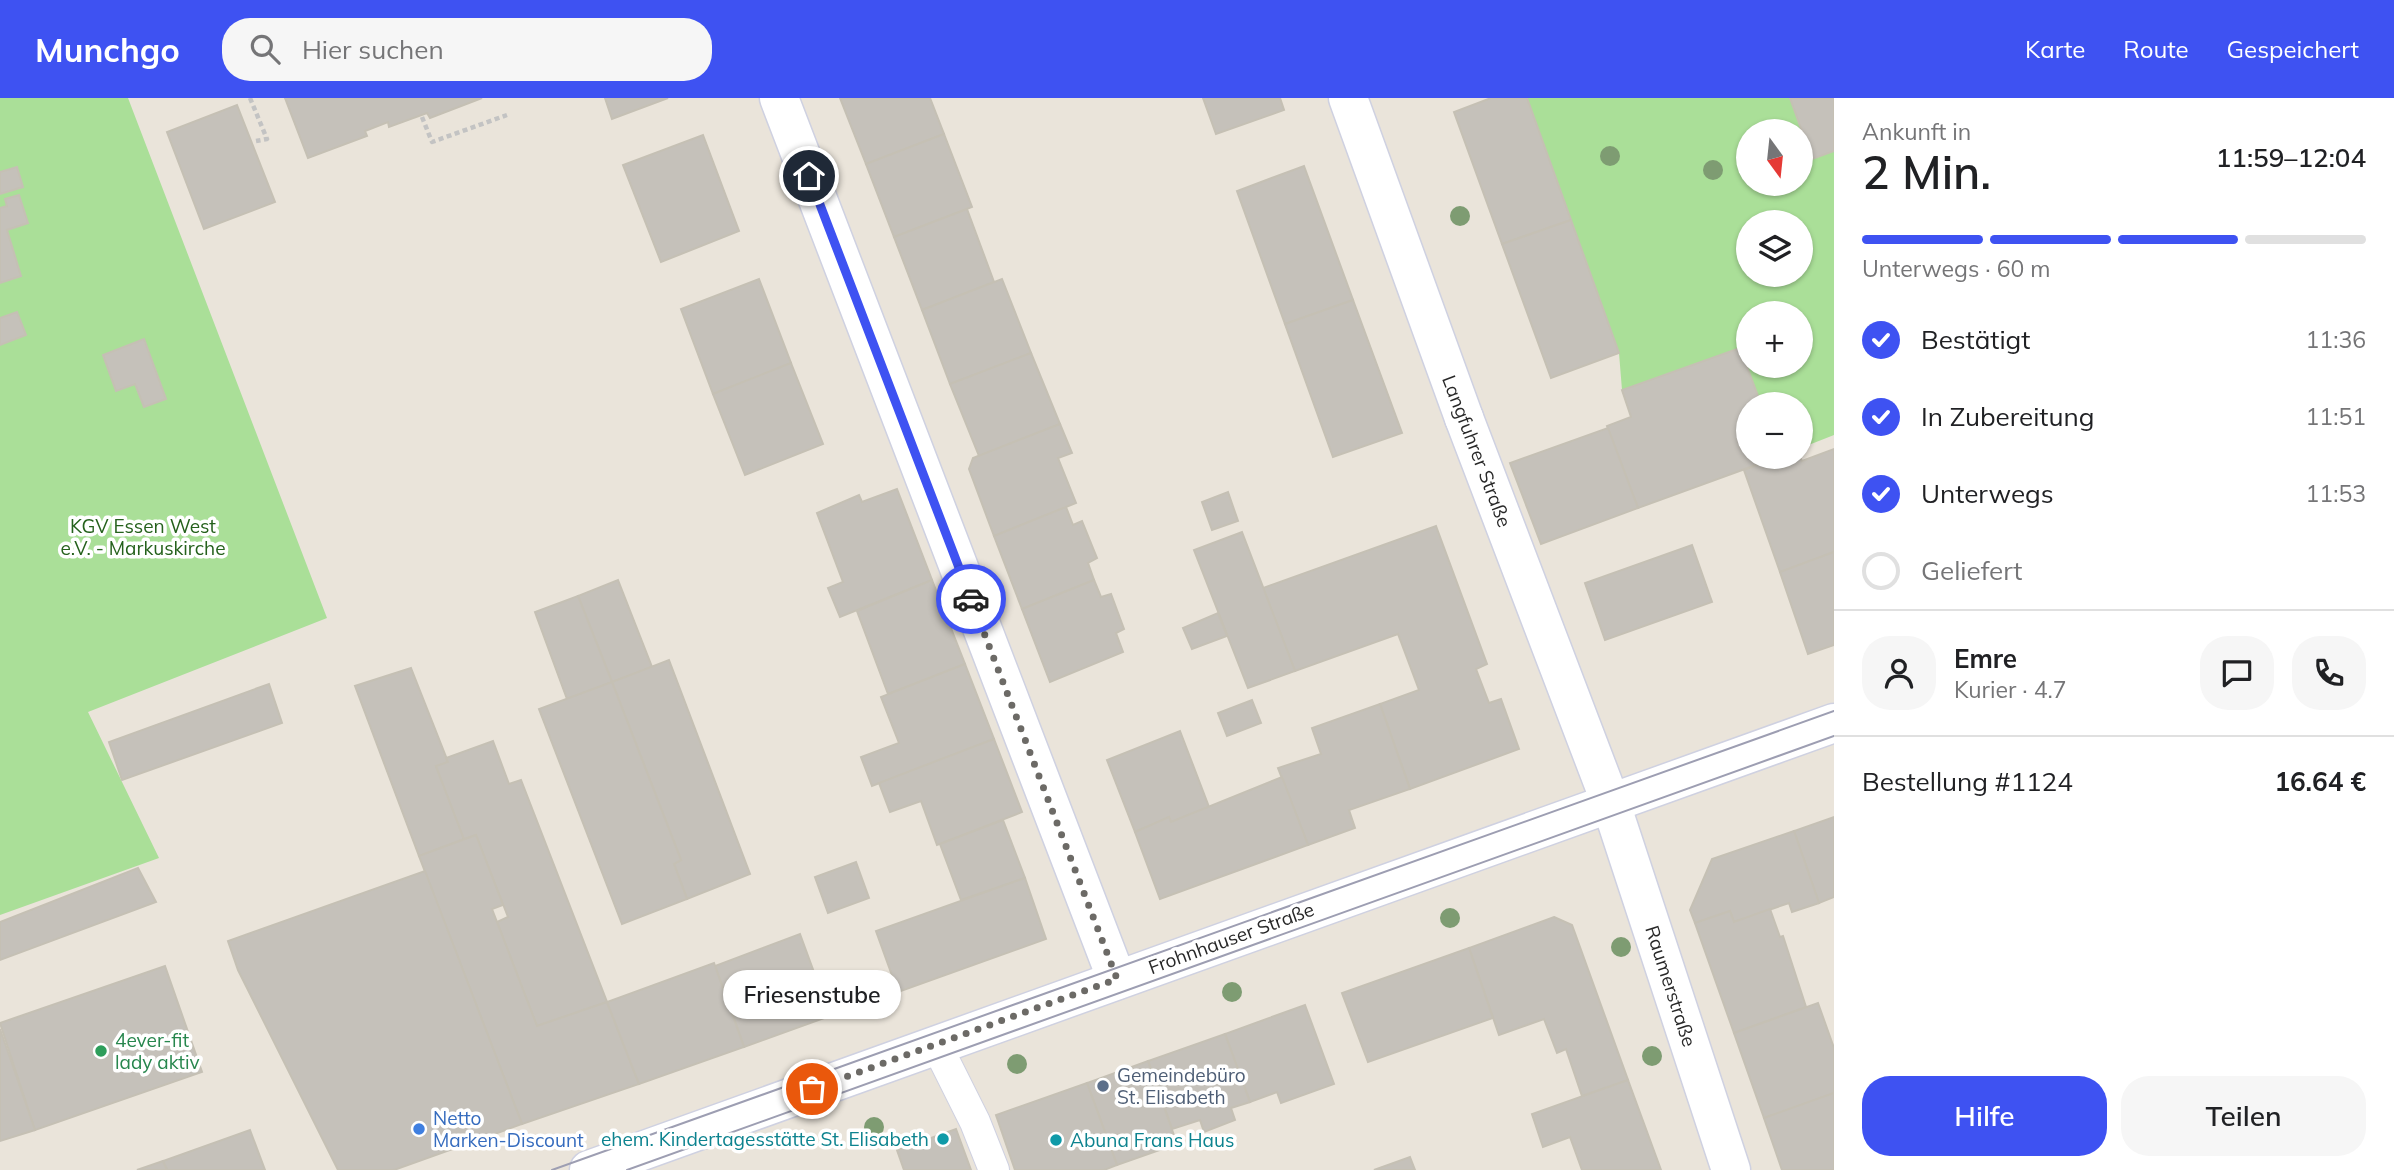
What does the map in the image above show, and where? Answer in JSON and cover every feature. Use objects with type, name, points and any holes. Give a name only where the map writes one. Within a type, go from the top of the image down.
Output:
[{"type":"street","points":[[779,98],[1117,979]]},
{"type":"street","name":"Langfuhrer Straße","points":[[1348,98],[1464,418],[1610,801]]},
{"type":"street","name":"Frohnhauser Straße","points":[[589,1170],[1610,801],[1834,723]]},
{"type":"street","name":"Raumerstraße","points":[[1610,801],[1731,1170]]},
{"type":"lane","points":[[936,1044],[975,1122],[994,1170]]},
{"type":"path","points":[[250,98],[267,139],[256,141]]},
{"type":"path","points":[[422,117],[432,142],[507,115]]},
{"type":"green space","name":"KGV Essen West e.V. - Markuskirche","points":[[0,98],[128,98],[327,618],[88,712],[159,858],[0,915]]},
{"type":"green space","points":[[1527,98],[1790,98],[1798,119],[1736,119],[1736,196],[1813,196],[1813,159],[1834,151],[1834,435],[1813,443],[1813,392],[1756,392],[1751,378],[1813,378],[1813,301],[1736,301],[1736,349],[1622,390],[1619,353]]},
{"type":"building","points":[[285,98],[482,98],[430,118],[427,113],[389,127],[388,122],[365,131],[367,136],[308,158]]},
{"type":"building","points":[[605,98],[668,98],[612,119]]},
{"type":"building","points":[[840,98],[930,98],[944,134],[866,164]]},
{"type":"building","points":[[1203,98],[1280,98],[1284,110],[1216,134]]},
{"type":"building","points":[[1491,98],[1527,98],[1571,220],[1502,244],[1454,112]]},
{"type":"building","points":[[1790,98],[1834,98],[1834,151],[1813,159],[1813,119],[1798,119]]},
{"type":"building","points":[[237,105],[275,202],[204,229],[167,132]]},
{"type":"building","points":[[944,134],[972,207],[894,237],[866,164]]},
{"type":"building","points":[[703,135],[739,231],[661,262],[623,165]]},
{"type":"building","points":[[1304,166],[1353,300],[1285,324],[1237,191]]},
{"type":"building","points":[[17,167],[23,187],[0,194],[0,172]]},
{"type":"building","points":[[19,195],[28,223],[7,230],[21,276],[0,283],[0,208],[7,206],[5,199]]},
{"type":"building","points":[[967,209],[994,282],[922,310],[894,237]]},
{"type":"building","points":[[1571,220],[1619,353],[1551,378],[1502,244]]},
{"type":"building","points":[[759,279],[791,363],[713,394],[681,309]]},
{"type":"building","points":[[1002,279],[1031,353],[950,384],[922,310]]},
{"type":"building","points":[[1353,300],[1402,433],[1333,457],[1285,324]]},
{"type":"building","points":[[17,312],[26,335],[0,345],[0,318]]},
{"type":"building","points":[[144,339],[166,399],[144,407],[135,384],[116,391],[103,355]]},
{"type":"building","points":[[1736,349],[1736,378],[1751,378],[1756,392],[1736,392],[1736,469],[1745,469],[1638,508],[1607,426],[1631,417],[1622,390]]},
{"type":"building","points":[[1031,353],[1060,424],[979,456],[950,384]]},
{"type":"building","points":[[791,363],[823,444],[745,475],[713,394]]},
{"type":"building","points":[[1060,424],[1072,453],[1058,458],[1076,503],[994,536],[969,469],[973,458]]},
{"type":"building","points":[[1608,428],[1638,508],[1541,544],[1510,463]]},
{"type":"building","points":[[1834,449],[1834,552],[1780,572],[1744,470],[1813,469],[1813,457]]},
{"type":"building","points":[[897,489],[932,580],[840,617],[828,588],[843,582],[817,513],[859,495],[862,502]]},
{"type":"building","points":[[1228,492],[1238,521],[1212,530],[1202,502]]},
{"type":"building","points":[[1066,507],[1073,525],[1082,521],[1097,558],[1088,563],[1094,580],[1022,609],[994,536]]},
{"type":"building","points":[[1436,526],[1487,664],[1476,669],[1489,703],[1501,699],[1519,749],[1410,789],[1380,704],[1419,690],[1398,634],[1295,671],[1263,588]]},
{"type":"building","points":[[1242,532],[1295,671],[1248,688],[1194,550]]},
{"type":"building","points":[[1692,545],[1712,602],[1605,640],[1585,583]]},
{"type":"building","points":[[1834,552],[1834,645],[1808,654],[1780,572]]},
{"type":"building","points":[[618,580],[652,667],[612,682],[578,596]]},
{"type":"building","points":[[932,580],[965,664],[888,694],[857,611]]},
{"type":"building","points":[[1094,580],[1101,597],[1111,594],[1124,629],[1116,633],[1123,652],[1050,682],[1022,609]]},
{"type":"building","points":[[578,596],[612,682],[567,699],[535,612]]},
{"type":"building","points":[[1218,613],[1227,636],[1192,649],[1183,628]]},
{"type":"building","points":[[669,660],[750,874],[687,899],[674,864],[681,860],[612,682]]},
{"type":"building","points":[[965,664],[994,739],[872,786],[861,757],[899,743],[881,697]]},
{"type":"building","points":[[411,668],[448,762],[436,766],[464,839],[419,856],[355,686]]},
{"type":"building","points":[[612,682],[681,860],[674,864],[687,899],[622,924],[539,709]]},
{"type":"building","points":[[269,684],[282,723],[122,780],[109,742]]},
{"type":"building","points":[[1252,700],[1261,723],[1227,736],[1218,713]]},
{"type":"building","points":[[1380,704],[1410,789],[1349,810],[1355,828],[1308,845],[1278,768],[1321,754],[1312,728]]},
{"type":"building","points":[[1180,731],[1209,807],[1171,822],[1169,817],[1135,832],[1107,760]]},
{"type":"building","points":[[994,739],[1022,812],[937,845],[921,801],[890,812],[879,783]]},
{"type":"building","points":[[493,741],[509,784],[521,780],[607,1002],[537,1026],[497,922],[508,917],[476,835],[464,839],[436,766],[448,762],[446,758]]},
{"type":"building","points":[[1282,777],[1308,845],[1160,899],[1135,832],[1169,817],[1171,822]]},
{"type":"building","points":[[1834,817],[1834,897],[1819,903],[1794,831]]},
{"type":"building","points":[[1003,820],[1025,878],[961,900],[940,844]]},
{"type":"building","points":[[1794,831],[1819,903],[1792,912],[1789,903],[1734,922],[1730,911],[1695,923],[1690,910],[1712,859]]},
{"type":"building","points":[[476,835],[503,905],[492,909],[537,1026],[607,1002],[639,1084],[522,1124],[419,856]]},
{"type":"building","points":[[856,862],[869,898],[828,913],[815,877]]},
{"type":"building","points":[[138,868],[156,902],[0,960],[0,922]]},
{"type":"building","points":[[425,871],[522,1124],[394,1170],[338,1170],[238,970],[228,941]]},
{"type":"building","points":[[1025,878],[1046,939],[898,992],[876,931]]},
{"type":"building","points":[[1770,909],[1780,937],[1783,936],[1806,1007],[1734,1033],[1695,923],[1730,911],[1734,922]]},
{"type":"building","points":[[1554,917],[1572,925],[1628,1080],[1582,1096],[1566,1049],[1557,1053],[1544,1019],[1499,1035],[1469,948]]},
{"type":"building","points":[[800,934],[830,1016],[744,1047],[715,966]]},
{"type":"building","points":[[1469,948],[1493,1018],[1368,1062],[1342,993]]},
{"type":"building","points":[[714,963],[744,1047],[639,1084],[607,1002]]},
{"type":"building","name":"4ever-fit lady aktiv","points":[[165,966],[202,1072],[35,1130],[0,1023]]},
{"type":"building","points":[[1818,1003],[1834,1048],[1834,1093],[1764,1118],[1734,1033]]},
{"type":"building","points":[[1305,1005],[1334,1084],[1281,1103],[1277,1092],[1250,1102],[1225,1034]]},
{"type":"building","points":[[0,1029],[35,1130],[0,1141]]},
{"type":"building","points":[[1225,1034],[1250,1102],[1231,1108],[1235,1120],[1204,1132],[1200,1120],[1172,1129],[1148,1061]]},
{"type":"building","points":[[1148,1061],[1177,1144],[1117,1165],[1087,1083]]},
{"type":"building","points":[[1628,1080],[1661,1170],[1582,1170],[1570,1137],[1543,1147],[1532,1114]]},
{"type":"building","name":"Abuna Frans Haus","points":[[1087,1083],[1117,1165],[1104,1170],[1015,1170],[996,1115]]},
{"type":"building","points":[[1834,1093],[1834,1170],[1782,1170],[1764,1118]]},
{"type":"building","name":"ehem. Kindertagesstätte St. Elisabeth","points":[[956,1129],[971,1170],[904,1170],[897,1150]]},
{"type":"building","points":[[250,1130],[265,1170],[167,1170],[163,1161]]},
{"type":"building","points":[[1410,1157],[1415,1170],[1374,1170]]},
{"type":"building","points":[[163,1161],[167,1170],[137,1170]]},
{"type":"tram line","points":[[552,1170],[1834,711]]},
{"type":"tram line","points":[[627,1170],[1834,736]]},
{"type":"way so far","points":[[812,1089],[1117,979],[971,599]]},
{"type":"place","name":"4ever-fit lady aktiv","points":[[101,1051]]},
{"type":"place","name":"Gemeindebüro St. Elisabeth","points":[[1103,1086]]},
{"type":"place","name":"Friesenstube","points":[[812,1089]]},
{"type":"place","name":"Netto Marken-Discount","points":[[419,1129]]},
{"type":"place","name":"ehem. Kindertagesstätte St. Elisabeth","points":[[943,1139]]},
{"type":"place","name":"Abuna Frans Haus","points":[[1056,1140]]},
{"type":"route","points":[[809,176],[971,599]]}]
